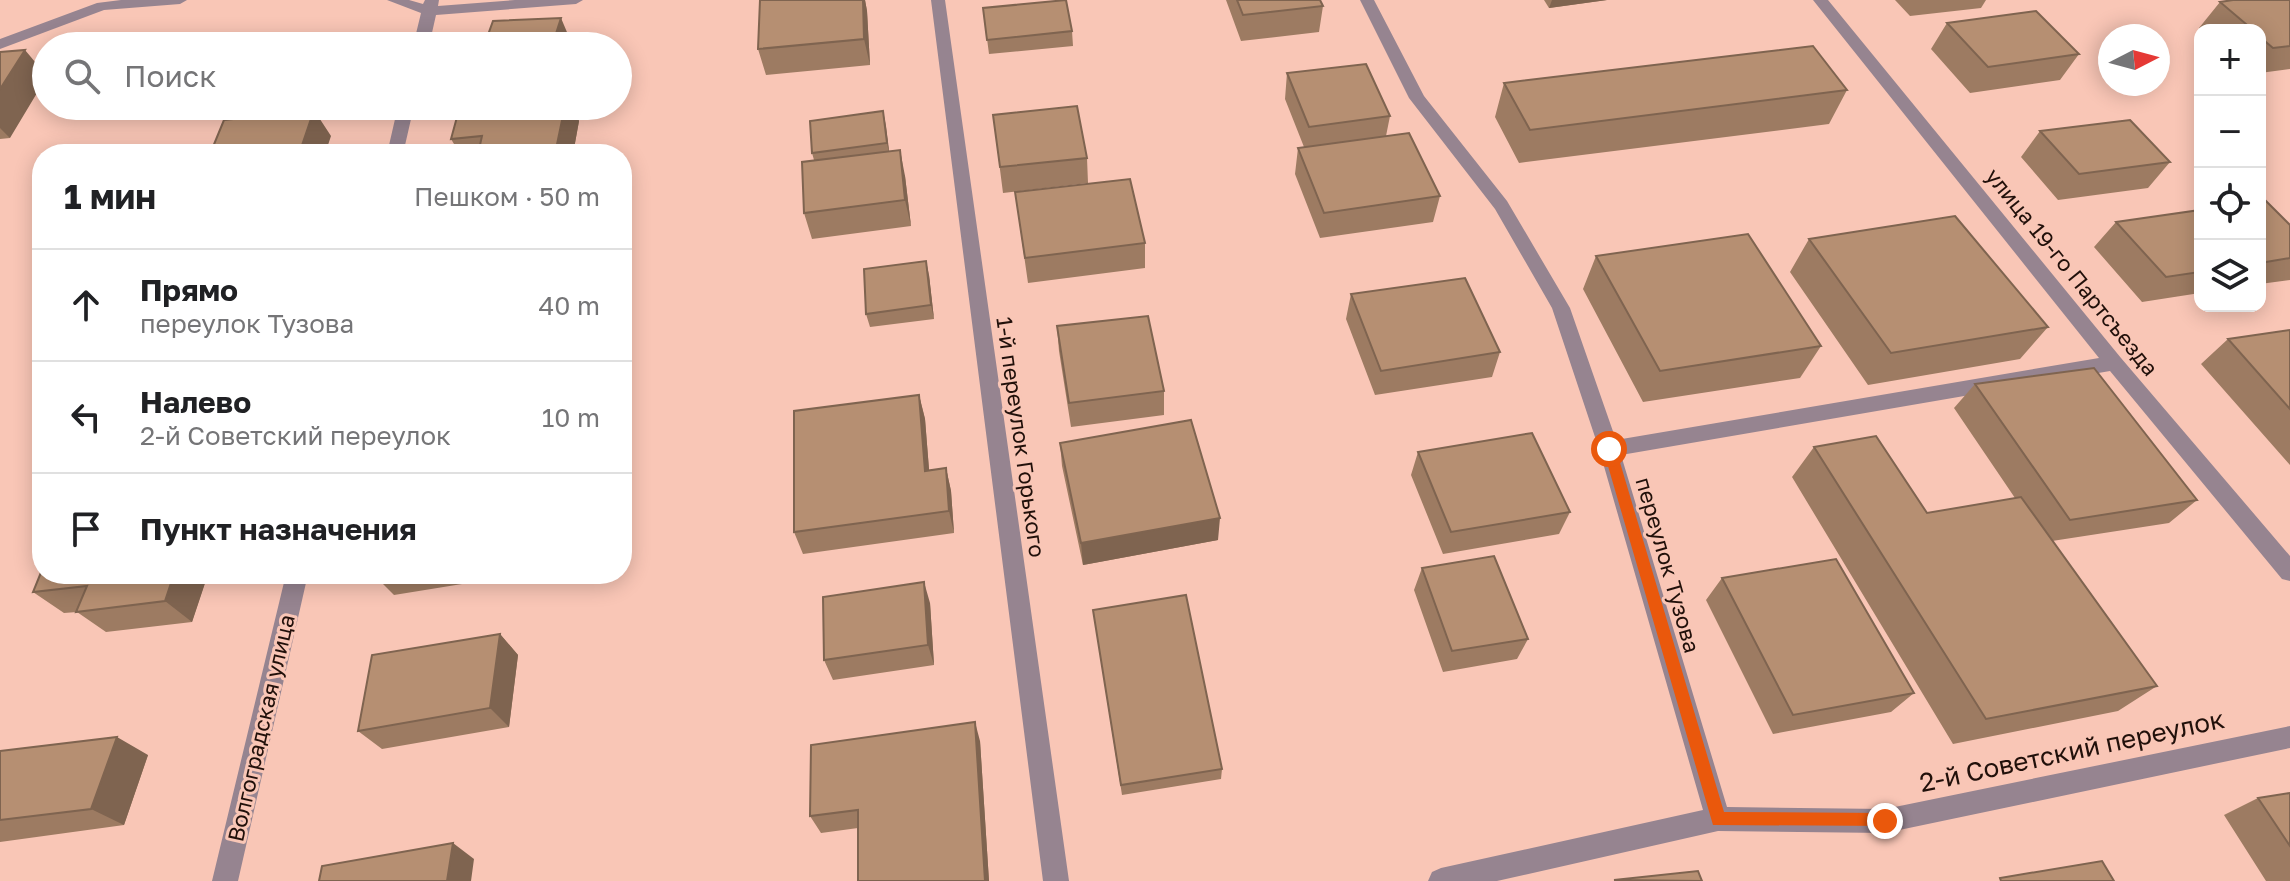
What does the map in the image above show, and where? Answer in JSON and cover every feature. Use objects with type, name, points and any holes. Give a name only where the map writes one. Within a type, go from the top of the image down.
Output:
[{"type":"street","points":[[32,32],[102,6],[180,0]]},
{"type":"street","points":[[394,0],[430,6],[576,0]]},
{"type":"street","name":"1-й переулок Горького","points":[[938,0],[1056,881]]},
{"type":"street","name":"переулок Тузова","points":[[1367,0],[1417,98],[1501,205],[1561,308],[1609,449],[1718,819]]},
{"type":"street","name":"улица 19-го Партсъезда","points":[[1820,0],[2114,363],[2290,572]]},
{"type":"street","points":[[424,32],[430,6]]},
{"type":"street","points":[[0,44],[32,32]]},
{"type":"street","points":[[397,144],[403,120]]},
{"type":"street","points":[[1609,449],[2114,363]]},
{"type":"street","name":"Волгоградская улица","points":[[225,881],[295,584]]},
{"type":"street","name":"2-й Советский переулок","points":[[1441,881],[1718,819],[1885,821],[2290,737]]},
{"type":"building","points":[[760,0],[863,0],[864,39],[758,49]]},
{"type":"building","points":[[1066,0],[1072,31],[987,40],[983,8]]},
{"type":"building","points":[[1237,0],[1320,0],[1323,6],[1243,15]]},
{"type":"building","points":[[2290,0],[2290,46],[2273,48],[2266,42],[2266,24],[2246,24],[2220,2]]},
{"type":"building","points":[[2036,11],[2079,54],[1988,67],[1947,23]]},
{"type":"building","points":[[561,18],[556,32],[489,32],[493,21]]},
{"type":"building","points":[[1813,46],[1847,90],[1530,130],[1504,83]]},
{"type":"building","points":[[25,50],[0,89],[0,52]]},
{"type":"building","points":[[1366,64],[1390,116],[1309,127],[1287,73]]},
{"type":"building","points":[[1077,106],[1087,158],[1000,167],[993,115]]},
{"type":"building","points":[[883,111],[887,143],[812,153],[810,121]]},
{"type":"building","points":[[224,120],[311,120],[302,144],[214,144]]},
{"type":"building","points":[[456,120],[562,120],[557,144],[480,144],[482,136],[451,139]]},
{"type":"building","points":[[2130,120],[2170,162],[2079,174],[2040,131]]},
{"type":"building","points":[[1409,133],[1440,196],[1324,213],[1298,148]]},
{"type":"building","points":[[900,150],[905,200],[804,213],[802,162]]},
{"type":"building","points":[[1130,179],[1145,243],[1025,258],[1015,192]]},
{"type":"building","points":[[2266,201],[2290,225],[2290,258],[2266,262]]},
{"type":"building","points":[[2194,211],[2194,273],[2166,277],[2116,222]]},
{"type":"building","points":[[1955,216],[2048,327],[1891,353],[1809,239]]},
{"type":"building","points":[[1748,234],[1821,346],[1660,371],[1596,256]]},
{"type":"building","points":[[926,261],[931,305],[866,314],[864,269]]},
{"type":"building","points":[[1465,278],[1500,352],[1381,371],[1351,294]]},
{"type":"building","points":[[1148,316],[1164,391],[1069,403],[1057,326]]},
{"type":"building","points":[[2290,330],[2290,409],[2228,339]]},
{"type":"building","points":[[2094,368],[2197,500],[2070,520],[1975,384]]},
{"type":"building","points":[[919,395],[925,471],[946,468],[949,511],[794,532],[794,411]]},
{"type":"building","points":[[1191,420],[1220,518],[1081,543],[1060,443]]},
{"type":"building","points":[[1532,433],[1570,512],[1451,532],[1418,452]]},
{"type":"building","points":[[1876,436],[1927,513],[2021,497],[2157,686],[1986,719],[1814,447]]},
{"type":"building","points":[[1494,556],[1528,639],[1452,651],[1422,568]]},
{"type":"building","points":[[1836,559],[1914,693],[1793,715],[1722,578]]},
{"type":"building","points":[[924,582],[928,645],[824,660],[823,597]]},
{"type":"building","points":[[36,584],[171,584],[165,601],[76,612],[87,586],[33,592]]},
{"type":"building","points":[[1186,595],[1222,769],[1121,785],[1093,610]]},
{"type":"building","points":[[500,634],[490,708],[358,731],[372,655]]},
{"type":"building","points":[[975,722],[985,881],[858,881],[858,810],[810,816],[811,745]]},
{"type":"building","points":[[117,737],[91,809],[0,820],[0,751]]},
{"type":"building","points":[[2290,793],[2290,846],[2258,798]]},
{"type":"building","points":[[453,843],[447,881],[319,881],[322,866]]},
{"type":"building","points":[[2102,861],[2114,881],[2001,881],[2000,878]]},
{"type":"building","points":[[1698,871],[1702,881],[1614,880]]},
{"type":"route","points":[[1609,449],[1718,819],[1885,821]]}]
